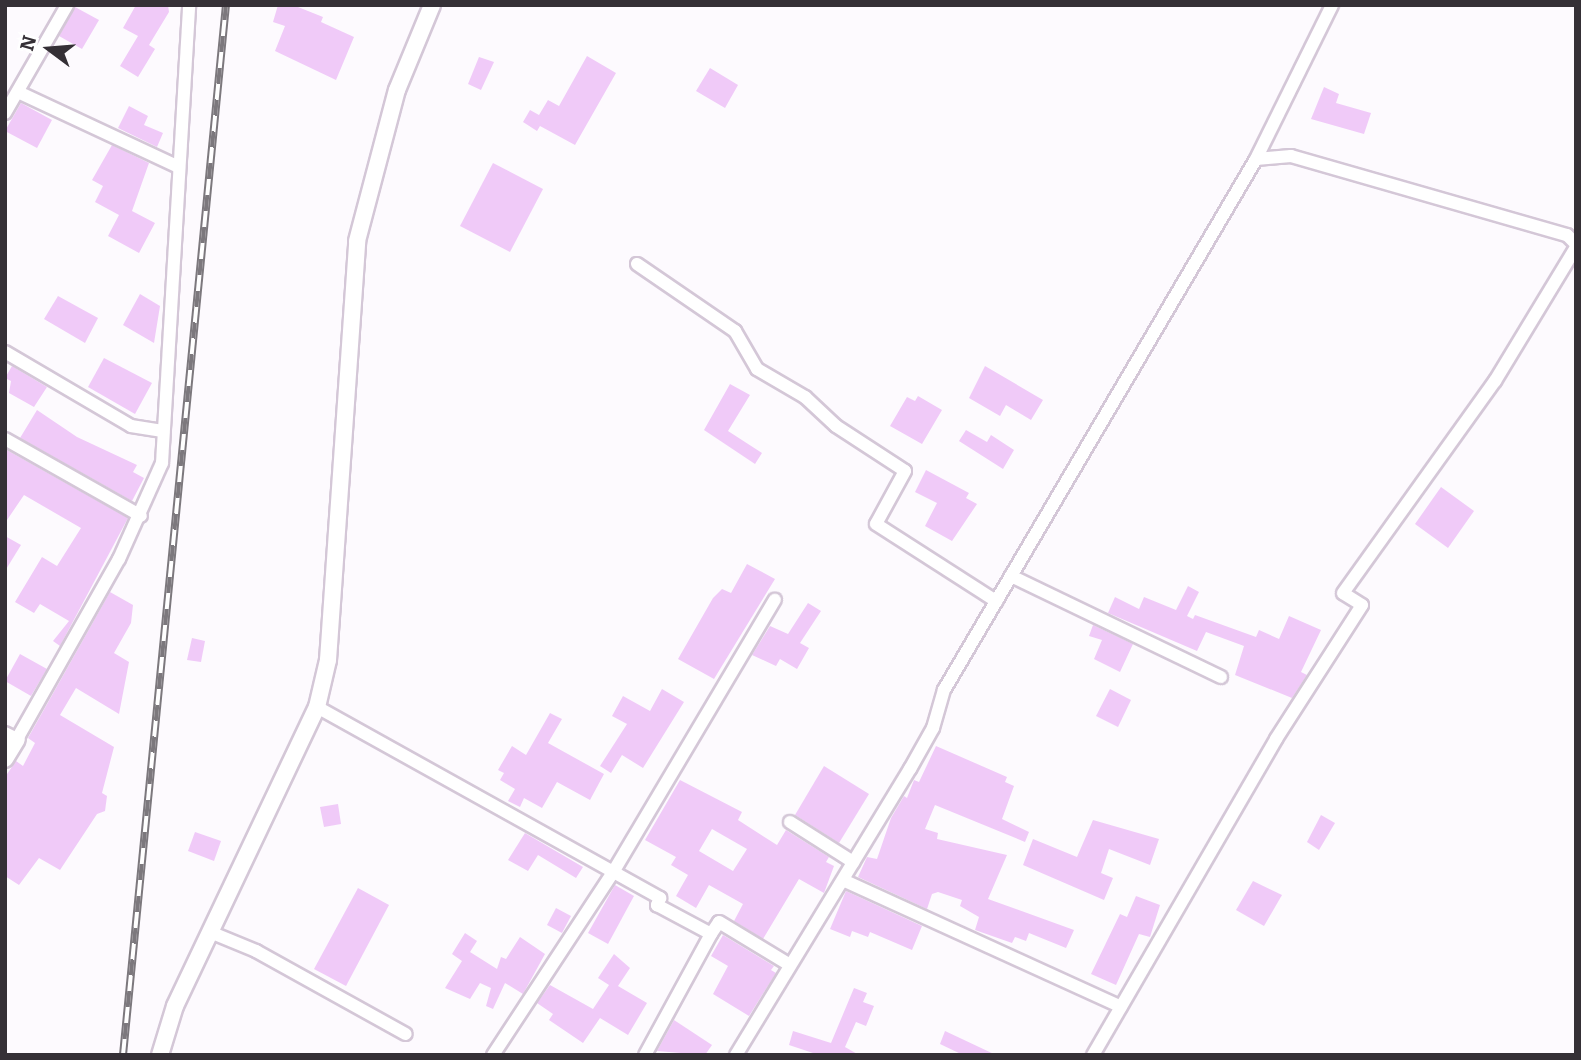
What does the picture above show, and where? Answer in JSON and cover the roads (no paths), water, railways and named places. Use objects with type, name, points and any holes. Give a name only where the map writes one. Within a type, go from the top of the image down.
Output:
[{"type":"street","points":[[5,113],[67,5]]},
{"type":"street","points":[[5,759],[11,736],[141,516],[162,463],[177,166],[189,5]]},
{"type":"street","points":[[160,1055],[175,1006],[317,707],[328,660],[357,241],[397,90],[432,5]]},
{"type":"street","points":[[736,1055],[845,881],[853,862],[933,728],[944,690],[1256,159],[1332,5]]},
{"type":"street","points":[[18,92],[177,166]]},
{"type":"street","points":[[1093,1055],[1276,740],[1362,605],[1343,593],[1494,381],[1576,246],[1567,235],[1291,156],[1256,159]]},
{"type":"street","points":[[637,264],[735,331],[758,369],[805,397],[836,426],[905,471],[876,524],[996,601]]},
{"type":"street","points":[[5,352],[131,426],[163,431]]},
{"type":"street","points":[[5,439],[141,516]]},
{"type":"street","points":[[1011,576],[1221,677]]},
{"type":"street","points":[[493,1055],[612,874],[775,600]]},
{"type":"street","points":[[317,707],[612,874],[660,898],[657,905],[711,934]]},
{"type":"street","points":[[790,822],[853,862]]},
{"type":"street","points":[[845,881],[1121,1007]]},
{"type":"street","points":[[645,1055],[719,922],[790,965]]},
{"type":"street","points":[[210,932],[256,951],[406,1034]]},
{"type":"railway","points":[[123,1055],[226,5]]}]
